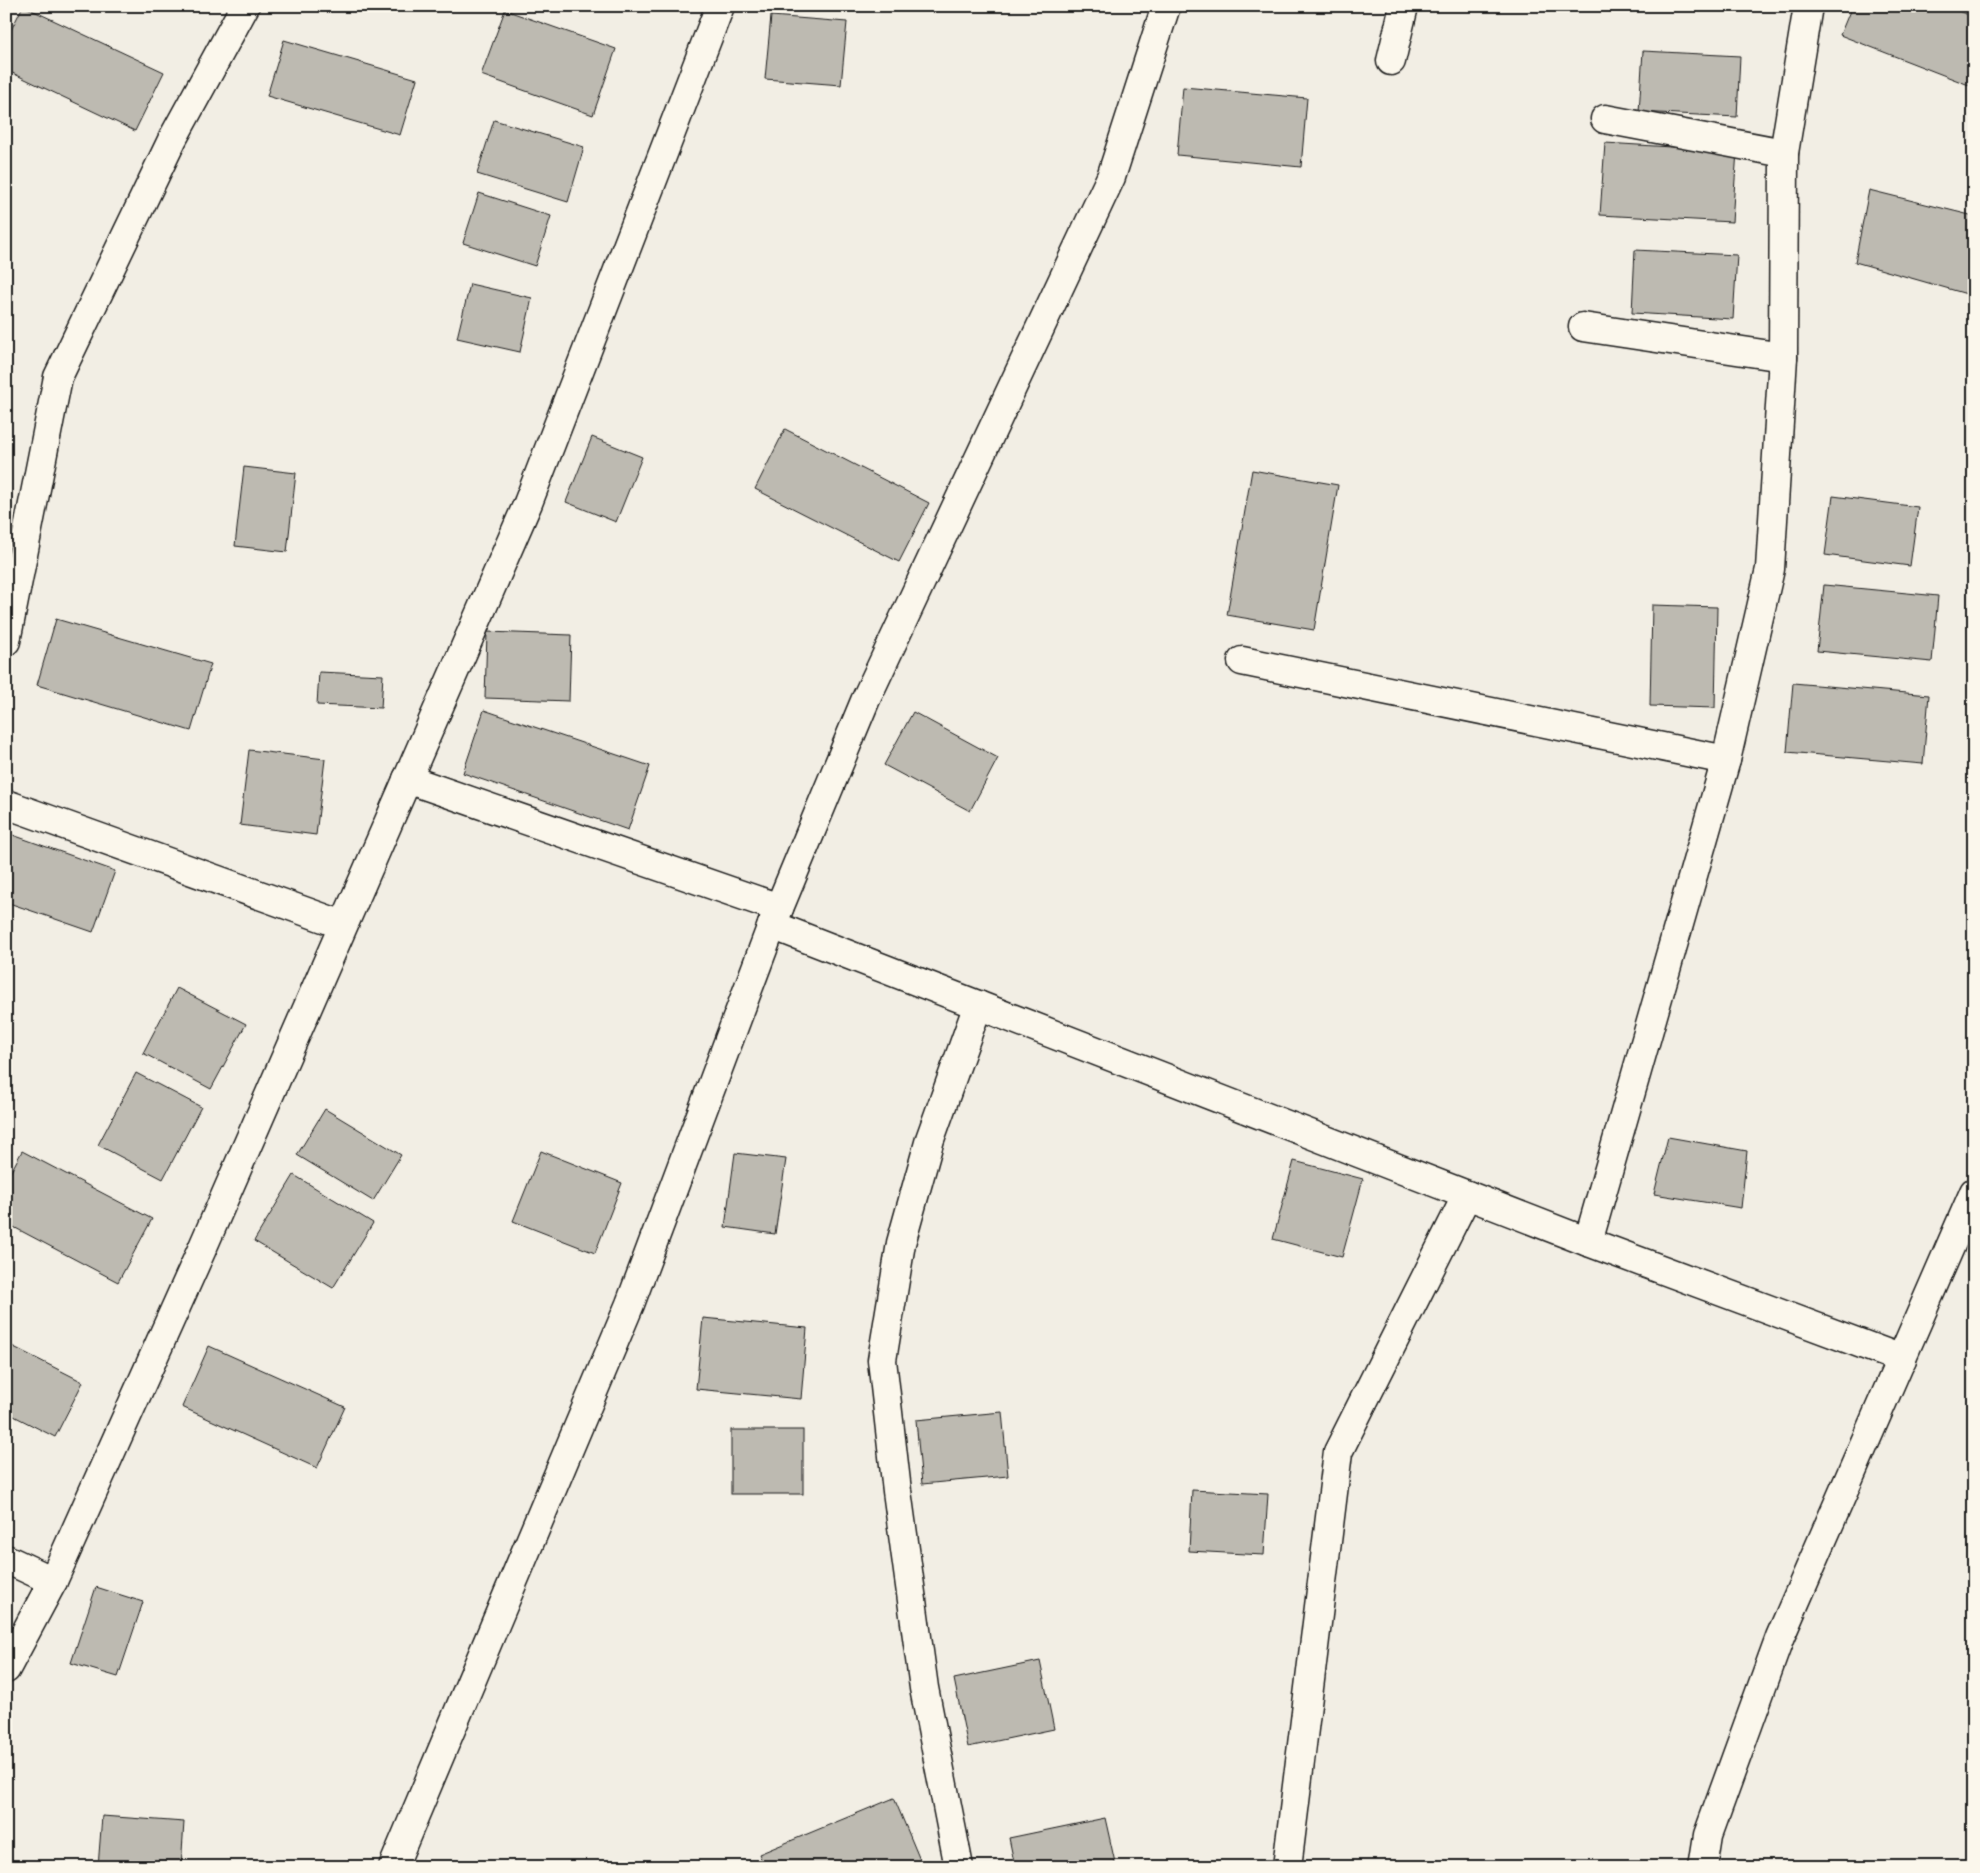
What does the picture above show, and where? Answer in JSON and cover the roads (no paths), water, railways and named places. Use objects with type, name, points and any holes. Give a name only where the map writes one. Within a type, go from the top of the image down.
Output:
[{"type":"street","points":[[6,640],[58,377],[173,138],[245,6]]},
{"type":"street","points":[[6,1669],[53,1581],[528,503],[720,6]]},
{"type":"street","points":[[393,1867],[630,1304],[776,916],[865,701],[1111,177],[1166,6]]},
{"type":"street","points":[[1390,61],[1404,6]]},
{"type":"street","points":[[1588,1242],[1726,760],[1770,569],[1783,357],[1784,154],[1808,6]]},
{"type":"street","points":[[1605,119],[1784,154]]},
{"type":"street","points":[[1583,327],[1783,357]]},
{"type":"street","points":[[1242,661],[1726,760]]},
{"type":"street","points":[[407,779],[776,916],[978,1004],[1588,1242],[1902,1359]]},
{"type":"street","points":[[6,804],[343,925]]},
{"type":"street","points":[[959,1867],[924,1688],[897,1491],[882,1360],[901,1243],[930,1139],[978,1004]]},
{"type":"street","points":[[1703,1867],[1708,1835],[1780,1637],[1974,1192]]},
{"type":"street","points":[[1287,1867],[1338,1452],[1467,1195]]},
{"type":"street","points":[[6,1560],[53,1581]]}]
